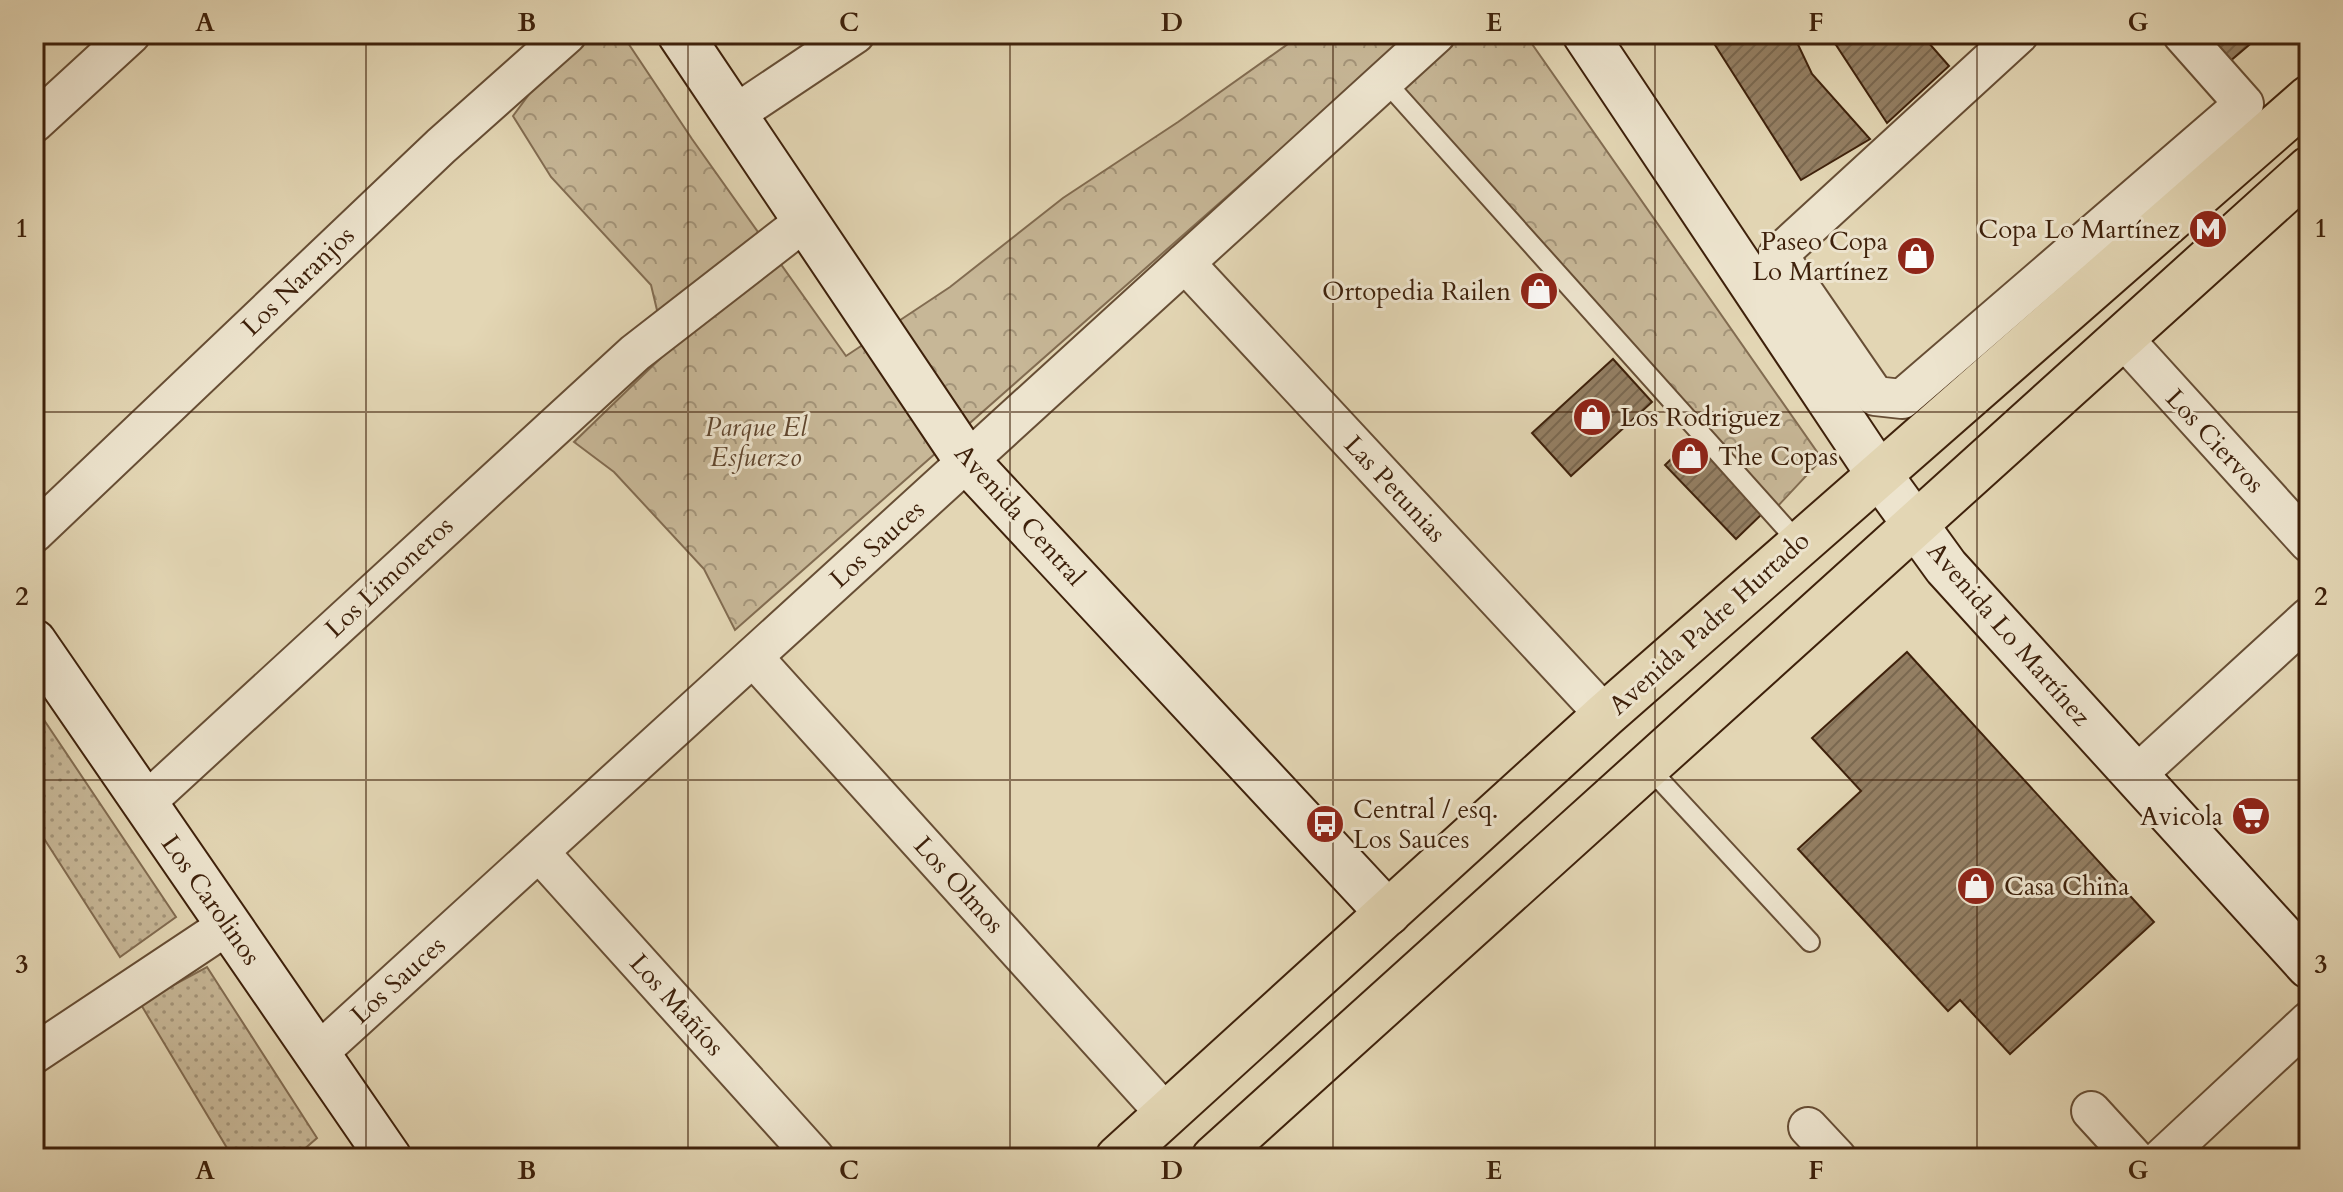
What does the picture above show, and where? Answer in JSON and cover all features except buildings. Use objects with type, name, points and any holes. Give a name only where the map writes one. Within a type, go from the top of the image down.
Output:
[{"type":"main road","name":"Avenida Central","points":[[680,34],[967,461],[1388,913]]},
{"type":"main road","name":"Avenida Lo Martínez","points":[[1585,34],[1878,473],[1946,567],[2309,966]]},
{"type":"main road","name":"Avenida Padre Hurtado","points":[[1118,1158],[1605,715],[2309,98]]},
{"type":"main road","points":[[1214,1158],[2309,169]]},
{"type":"main road","name":"Los Carolinos","points":[[34,642],[317,1054],[376,1153]]},
{"type":"main road","points":[[1388,913],[1399,948],[1395,995]]},
{"type":"street","points":[[34,123],[131,34]]},
{"type":"street","name":"Los Naranjos","points":[[34,533],[441,146],[567,34]]},
{"type":"street","points":[[734,115],[855,34]]},
{"type":"street","name":"Los Sauces","points":[[317,1054],[1436,34]]},
{"type":"street","points":[[2019,34],[1778,255],[1875,396],[1902,399],[2244,104],[2182,34]]},
{"type":"street","name":"Los Limoneros","points":[[145,803],[635,353],[805,221]]},
{"type":"street","name":"Las Petunias","points":[[1185,263],[1605,715]]},
{"type":"street","name":"Los Ciervos","points":[[2122,337],[2309,543]]},
{"type":"street","points":[[2134,777],[2309,617]]},
{"type":"street","name":"Los Olmos","points":[[753,657],[1166,1114]]},
{"type":"street","name":"Los Mañíos","points":[[539,852],[815,1158]]},
{"type":"street","points":[[34,1054],[228,925]]},
{"type":"street","points":[[2162,1158],[2309,1021]]},
{"type":"street","points":[[2091,1111],[2134,1158]]},
{"type":"street","points":[[1808,1127],[1837,1158]]},
{"type":"lane","points":[[1385,81],[1799,543]]},
{"type":"lane","points":[[1648,767],[1810,942]]},
{"type":"green space","name":"Parque El Esfuerzo","points":[[521,34],[622,34],[692,139],[846,356],[950,287],[1063,198],[1178,122],[1302,34],[1525,34],[1822,459],[1776,508],[1551,267],[1501,197],[1454,144],[1375,66],[735,630],[704,569],[614,472],[574,442],[667,352],[651,285],[551,177],[513,116],[547,70]]},
{"type":"green space","points":[[34,705],[176,917],[120,957],[34,823]]},
{"type":"green space","points":[[207,967],[317,1138],[294,1158],[233,1158],[140,1003]]},
{"type":"place","name":"Copa Lo Martínez","points":[[2208,229]]},
{"type":"place","name":"Paseo Copa Lo Martínez","points":[[1916,256]]},
{"type":"place","name":"Ortopedia Railen","points":[[1539,291]]},
{"type":"place","name":"Los Rodriguez","points":[[1592,417]]},
{"type":"place","name":"The Copas","points":[[1690,456]]},
{"type":"place","name":"Avicola","points":[[2251,816]]},
{"type":"place","name":"Central / esq. Los Sauces","points":[[1325,824]]},
{"type":"place","name":"Casa China","points":[[1976,886]]}]
